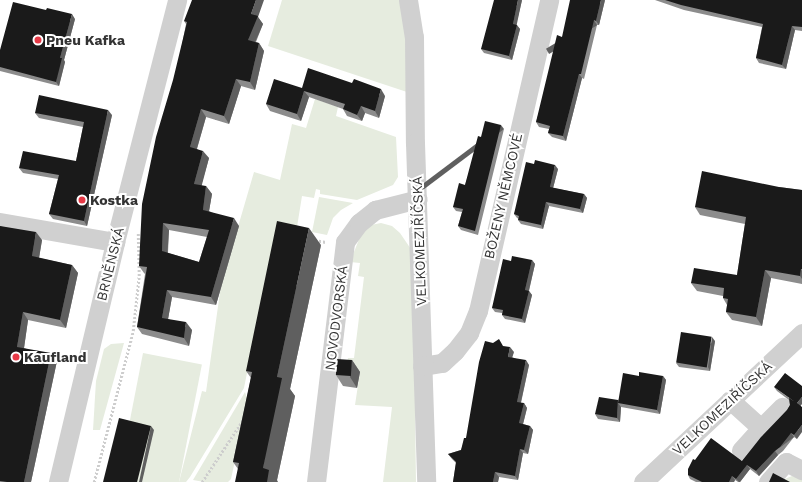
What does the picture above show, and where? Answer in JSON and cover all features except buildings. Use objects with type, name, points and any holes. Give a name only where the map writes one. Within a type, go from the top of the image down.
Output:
[{"type":"street","name":"BRNĚNSKÁ","points":[[58,482],[115,242],[177,0]]},
{"type":"street","name":"VELKOMEZIŘÍČSKÁ","points":[[408,0],[414,37],[426,482]]},
{"type":"street","name":"BOŽENY NĚMCOVÉ","points":[[422,366],[442,363],[455,351],[469,333],[478,311],[549,0]]},
{"type":"street","name":"NOVODVORSKÁ","points":[[316,482],[345,242],[359,224],[375,210],[418,199]]},
{"type":"street","points":[[0,222],[115,242]]},
{"type":"street","name":"VELKOMEZIŘÍČSKÁ","points":[[643,482],[802,333]]},
{"type":"street","points":[[730,400],[761,428]]},
{"type":"street","points":[[741,450],[782,407]]},
{"type":"street","points":[[768,482],[786,462],[802,470]]},
{"type":"path","points":[[94,482],[133,331],[139,276],[138,228]]},
{"type":"path","points":[[308,239],[329,243]]},
{"type":"path","points":[[202,482],[244,418]]},
{"type":"shaded area","points":[[282,0],[402,0],[410,93],[268,46]]},
{"type":"shaded area","points":[[315,99],[338,107],[336,116],[396,137],[398,177],[393,185],[357,200],[320,194],[320,190],[316,189],[314,198],[302,196],[297,227],[270,258],[244,388],[190,477],[186,482],[179,482],[202,391],[206,392],[221,285],[254,172],[280,180],[292,124],[306,128]]},
{"type":"shaded area","points":[[319,197],[353,203],[341,210],[333,218],[327,235],[312,232]]},
{"type":"shaded area","points":[[381,223],[392,226],[400,233],[417,258],[415,413],[416,482],[383,482],[392,407],[355,405],[360,372],[345,370],[348,358],[354,358],[364,277],[358,276],[360,263],[350,262],[362,232],[371,225]]},
{"type":"shaded area","points":[[124,343],[100,430],[93,430],[96,381],[104,349],[111,344]]},
{"type":"shaded area","points":[[143,353],[202,364],[179,482],[118,482]]},
{"type":"shaded area","points":[[245,392],[248,401],[231,479],[228,482],[204,482],[193,480]]},
{"type":"shaded area","points":[[792,476],[802,478],[802,482],[778,482]]},
{"type":"place","name":"Pneu Kafka","points":[[38,40]]},
{"type":"place","name":"Kostka","points":[[82,200]]},
{"type":"place","name":"Kaufland","points":[[16,357]]}]
